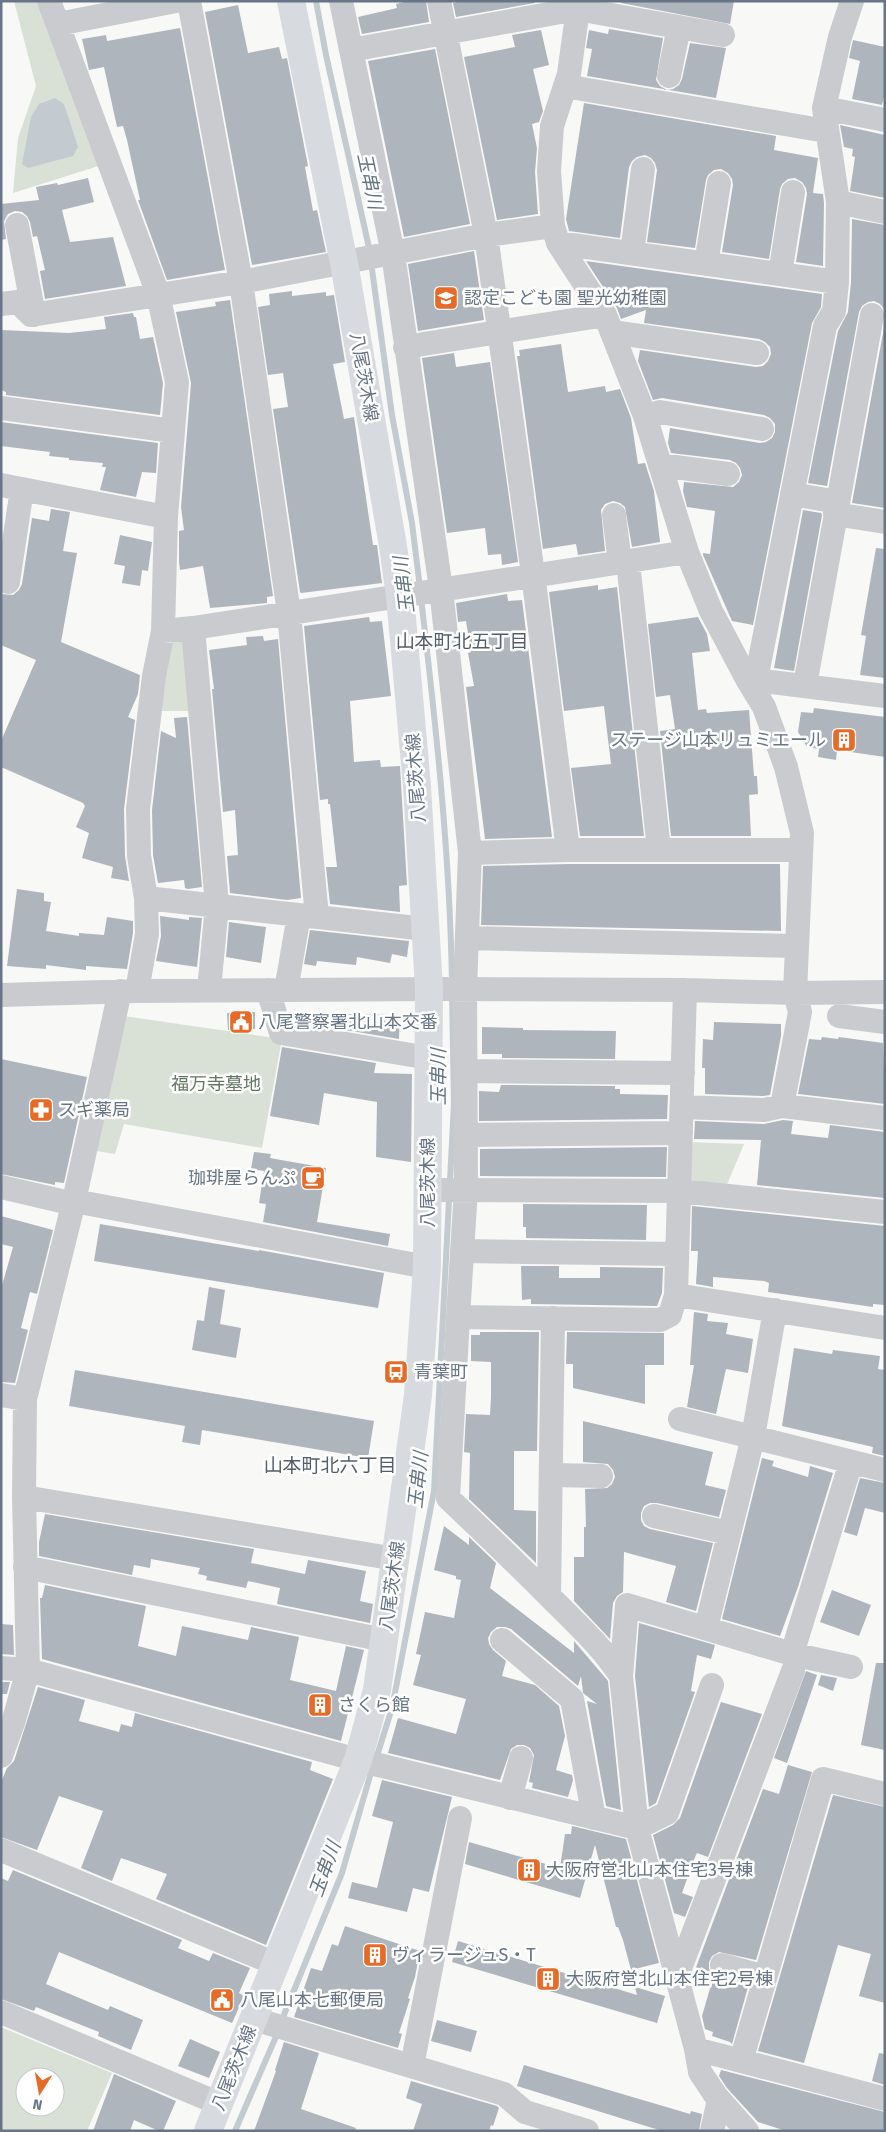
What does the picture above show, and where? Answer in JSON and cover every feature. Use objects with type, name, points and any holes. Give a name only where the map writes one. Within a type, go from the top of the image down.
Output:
[{"type":"main road","name":"八尾茨木線","points":[[208,2131],[220,2104],[272,2024],[276,1964],[359,1761],[377,1690],[396,1559],[418,1395],[427,1267],[448,1190],[429,1058],[433,989],[426,929],[403,596],[351,262],[292,1]]},
{"type":"street","points":[[1,1756],[13,1723],[28,1670],[24,1497],[25,1399],[128,991],[147,934],[146,898],[139,856],[138,809],[154,676],[163,631],[166,518],[177,382],[158,294],[49,1]]},
{"type":"street","points":[[58,24],[176,1]]},
{"type":"street","points":[[189,1],[241,282],[289,613],[308,916],[277,990],[281,1033],[429,1058]]},
{"type":"street","points":[[341,1],[390,254],[405,347],[438,589],[470,853],[464,988],[466,1135],[448,1190],[462,1251],[448,1498],[495,1541],[549,1596],[608,1657],[621,1676]]},
{"type":"street","points":[[439,1],[486,235],[501,331],[568,850]]},
{"type":"street","points":[[752,680],[792,494],[825,326],[834,311],[837,282],[838,202],[825,120],[840,37],[852,1]]},
{"type":"street","points":[[351,50],[445,34],[578,5],[723,35]]},
{"type":"street","points":[[578,5],[569,74],[552,126],[549,171],[556,234],[608,324],[645,416],[687,552],[711,611],[752,680],[764,707],[786,767],[802,833],[795,993],[800,1012],[782,1106]]},
{"type":"street","points":[[669,76],[679,27]]},
{"type":"street","points":[[565,86],[825,120],[885,120]]},
{"type":"street","points":[[632,253],[643,169]]},
{"type":"street","points":[[706,264],[719,183]]},
{"type":"street","points":[[780,274],[793,192]]},
{"type":"street","points":[[838,202],[885,212]]},
{"type":"street","points":[[17,225],[34,314]]},
{"type":"street","points":[[1,304],[18,302],[31,315],[241,282],[486,235],[556,234],[632,253],[837,282]]},
{"type":"street","points":[[805,685],[837,508],[878,315],[834,311]]},
{"type":"street","points":[[405,347],[501,331],[608,324],[757,353]]},
{"type":"street","points":[[1,408],[173,431]]},
{"type":"street","points":[[645,416],[660,412],[762,429]]},
{"type":"street","points":[[660,465],[728,474]]},
{"type":"street","points":[[8,582],[12,488],[166,518]]},
{"type":"street","points":[[792,494],[885,522]]},
{"type":"street","points":[[614,515],[624,563],[659,850]]},
{"type":"street","points":[[163,631],[193,628],[533,574],[624,563],[687,552]]},
{"type":"street","points":[[193,628],[217,905],[209,990]]},
{"type":"street","points":[[752,680],[885,696]]},
{"type":"street","points":[[470,853],[568,850],[801,850]]},
{"type":"street","points":[[146,898],[426,929]]},
{"type":"street","points":[[467,938],[797,946]]},
{"type":"street","points":[[1,995],[128,991],[464,988],[795,993],[885,992]]},
{"type":"street","points":[[458,1317],[660,1320],[670,1315],[676,1295],[685,990]]},
{"type":"street","points":[[840,1016],[885,1022]]},
{"type":"street","points":[[465,1071],[683,1073]]},
{"type":"street","points":[[682,1107],[764,1110],[782,1106],[885,1118]]},
{"type":"street","points":[[466,1135],[681,1133]]},
{"type":"street","points":[[1,1187],[427,1267]]},
{"type":"street","points":[[448,1190],[679,1191],[885,1212]]},
{"type":"street","points":[[462,1251],[677,1254]]},
{"type":"street","points":[[676,1295],[885,1328]]},
{"type":"street","points":[[706,1628],[753,1437],[775,1310]]},
{"type":"street","points":[[549,1596],[553,1318]]},
{"type":"street","points":[[1,1395],[25,1399]]},
{"type":"street","points":[[680,1418],[885,1470]]},
{"type":"street","points":[[676,1978],[792,1662],[850,1462]]},
{"type":"street","points":[[551,1475],[601,1476]]},
{"type":"street","points":[[24,1497],[396,1559]]},
{"type":"street","points":[[654,1516],[729,1533]]},
{"type":"street","points":[[26,1567],[384,1640]]},
{"type":"street","points":[[747,2131],[719,2100],[700,2072],[696,2050],[637,1828],[621,1676],[626,1605],[706,1628],[792,1662],[851,1667]]},
{"type":"street","points":[[502,1640],[572,1699],[594,1818]]},
{"type":"street","points":[[1,1668],[28,1670],[359,1761],[637,1828],[667,1813],[712,1685]]},
{"type":"street","points":[[510,1798],[521,1758]]},
{"type":"street","points":[[741,2061],[823,1779],[885,1794]]},
{"type":"street","points":[[412,2066],[460,1818]]},
{"type":"street","points":[[1,1850],[276,1964]]},
{"type":"street","points":[[722,1965],[765,1977]]},
{"type":"street","points":[[1,2012],[220,2104]]},
{"type":"street","points":[[272,2024],[504,2094],[524,2112],[587,2131]]},
{"type":"street","points":[[696,2050],[885,2099]]},
{"type":"street","points":[[712,2131],[719,2100]]},
{"type":"green space","points":[[14,1],[43,1],[105,164],[13,193],[18,138],[36,86]]},
{"type":"green space","points":[[179,639],[185,643],[192,711],[155,711],[172,640]]},
{"type":"green space","name":"福万寺墓地","points":[[124,1016],[282,1039],[262,1148],[124,1124],[115,1154],[96,1151]]},
{"type":"green space","points":[[689,1142],[744,1144],[726,1187],[688,1184]]},
{"type":"green space","points":[[1,2027],[112,2073],[87,2131],[1,2131]]},
{"type":"shaded area","points":[[55,98],[64,104],[78,147],[73,156],[28,168],[22,164],[31,117],[39,104]]},
{"type":"building","points":[[408,1],[426,1],[429,22],[362,34],[358,17],[397,8],[396,4]]},
{"type":"building","points":[[461,1],[534,1],[535,3],[456,17],[453,3]]},
{"type":"building","points":[[621,1],[734,1],[730,24],[621,3]]},
{"type":"building","points":[[238,5],[248,53],[279,47],[282,59],[287,58],[308,166],[305,167],[313,211],[317,210],[326,252],[252,265],[205,12]]},
{"type":"building","points":[[180,28],[225,270],[167,280],[138,200],[140,200],[127,140],[123,126],[117,127],[104,67],[89,70],[82,39],[106,35],[107,41]]},
{"type":"building","points":[[609,29],[663,38],[656,80],[660,86],[666,89],[587,76],[592,49],[586,48],[589,30],[608,34]]},
{"type":"building","points":[[541,30],[549,65],[533,69],[543,111],[539,122],[532,124],[537,148],[535,172],[538,214],[497,220],[464,57],[515,47],[512,35]]},
{"type":"building","points":[[853,40],[885,47],[885,93],[882,105],[852,99],[860,61],[849,58]]},
{"type":"building","points":[[690,43],[726,48],[716,98],[668,90],[679,85],[682,79]]},
{"type":"building","points":[[435,49],[470,224],[404,237],[368,61]]},
{"type":"building","points":[[584,103],[776,136],[774,150],[818,158],[813,193],[823,194],[823,266],[796,262],[807,194],[802,182],[795,178],[788,179],[782,184],[780,189],[769,259],[722,252],[733,185],[728,173],[721,169],[714,170],[708,175],[706,180],[695,248],[647,242],[657,170],[651,158],[645,155],[637,157],[629,167],[620,238],[569,231],[566,219]]},
{"type":"building","points":[[840,125],[885,135],[885,198],[850,191],[855,157],[852,156],[853,149],[844,147]]},
{"type":"building","points":[[88,178],[94,202],[62,210],[70,242],[113,237],[126,286],[45,299],[40,271],[45,270],[37,236],[33,237],[27,216],[22,212],[15,211],[8,214],[4,221],[6,239],[1,240],[1,204],[39,200],[36,187],[57,183],[58,185]]},
{"type":"building","points":[[852,219],[885,225],[885,310],[874,301],[862,306],[859,312],[827,486],[808,483],[838,331],[848,312],[851,282]]},
{"type":"building","points":[[474,251],[484,320],[418,331],[408,264]]},
{"type":"building","points":[[586,261],[822,294],[821,307],[812,323],[753,625],[732,621],[703,555],[703,553],[710,554],[715,511],[687,507],[683,491],[684,482],[733,487],[739,482],[742,475],[740,468],[730,460],[671,453],[668,443],[670,428],[760,443],[766,442],[772,438],[775,432],[775,424],[764,415],[662,398],[653,400],[638,361],[640,350],[756,367],[763,366],[768,361],[771,354],[770,347],[759,339],[644,323],[646,310],[621,319],[617,308]]},
{"type":"building","points":[[292,291],[292,296],[326,292],[326,296],[334,295],[345,362],[333,364],[344,419],[354,417],[373,545],[377,545],[382,583],[300,592],[273,409],[288,407],[283,373],[268,375],[258,307],[270,305],[269,294]]},
{"type":"building","points":[[230,300],[273,596],[267,597],[267,603],[210,608],[203,566],[180,570],[179,562],[179,531],[184,530],[181,507],[191,383],[176,312],[216,306],[215,302]]},
{"type":"building","points":[[133,313],[134,317],[136,317],[140,339],[153,337],[163,383],[160,415],[6,395],[6,392],[1,390],[1,330],[69,333],[106,329],[104,317]]},
{"type":"building","points":[[885,322],[885,508],[852,503]]},
{"type":"building","points":[[561,344],[568,392],[605,386],[606,392],[620,389],[631,418],[638,464],[645,463],[654,491],[660,542],[632,547],[625,507],[613,501],[605,504],[601,510],[605,551],[578,555],[576,544],[543,549],[517,356],[520,356],[519,350]]},
{"type":"building","points":[[454,353],[456,367],[490,362],[518,562],[502,565],[501,554],[488,555],[485,528],[447,533],[422,358]]},
{"type":"building","points":[[1,422],[158,443],[156,473],[142,472],[136,497],[100,490],[106,467],[102,467],[103,463],[69,460],[69,458],[49,456],[50,452],[1,446]]},
{"type":"building","points":[[51,509],[70,512],[63,551],[77,553],[61,642],[140,675],[138,694],[128,717],[135,720],[124,809],[125,856],[129,881],[111,878],[113,867],[82,858],[89,833],[76,827],[85,806],[83,803],[1,767],[1,741],[36,660],[1,645],[1,594],[13,595],[19,590],[22,584],[32,518],[49,521]]},
{"type":"building","points":[[803,510],[821,513],[822,515],[794,671],[774,668]]},
{"type":"building","points":[[120,535],[152,542],[148,571],[142,570],[140,586],[122,583],[125,566],[114,564]]},
{"type":"building","points":[[876,548],[885,549],[885,678],[860,675],[866,636],[861,635]]},
{"type":"building","points":[[598,585],[598,590],[617,587],[644,836],[580,836],[571,768],[611,764],[604,706],[564,711],[549,592]]},
{"type":"building","points":[[507,594],[508,601],[522,600],[552,837],[485,839],[466,687],[474,686],[468,653],[471,652],[466,621],[458,622],[456,603]]},
{"type":"building","points":[[369,617],[370,622],[382,621],[391,696],[350,701],[354,762],[380,760],[381,767],[400,766],[407,885],[399,886],[400,912],[330,904],[326,867],[337,867],[330,804],[328,804],[328,799],[320,800],[304,626]]},
{"type":"building","points":[[698,617],[707,634],[710,651],[692,653],[698,710],[706,709],[707,713],[749,710],[754,776],[757,776],[758,794],[749,795],[751,836],[671,836],[660,731],[675,729],[670,695],[656,697],[648,624]]},
{"type":"building","points":[[263,636],[264,641],[278,639],[301,898],[287,900],[230,893],[227,856],[238,855],[235,810],[223,812],[212,689],[214,689],[209,650],[247,645],[246,637]]},
{"type":"building","name":"ステージ山本リュミエール","points":[[814,708],[885,717],[885,757],[837,750],[836,760],[818,757],[819,749],[807,747],[798,732],[801,712],[813,713]]},
{"type":"building","points":[[187,717],[202,887],[188,889],[185,888],[184,880],[158,883],[153,855],[152,810],[161,731],[176,738],[174,718]]},
{"type":"building","points":[[780,864],[781,931],[481,925],[483,866]]},
{"type":"building","points":[[17,889],[44,893],[44,901],[51,902],[46,931],[79,936],[79,933],[104,935],[107,917],[133,921],[127,969],[86,966],[86,970],[46,965],[46,969],[7,966]]},
{"type":"building","points":[[160,916],[189,920],[189,917],[202,918],[197,967],[156,961],[161,936]]},
{"type":"building","points":[[229,922],[266,927],[261,963],[226,957]]},
{"type":"building","points":[[310,930],[409,941],[407,957],[392,954],[390,963],[357,957],[356,965],[317,961],[316,966],[304,964]]},
{"type":"building","points":[[255,1012],[255,1029],[228,1030],[227,1013]]},
{"type":"building","points":[[291,1013],[400,1015],[399,1039],[292,1021]]},
{"type":"building","points":[[714,1022],[781,1024],[781,1036],[770,1095],[705,1094],[705,1068],[702,1068],[703,1039],[713,1040]]},
{"type":"building","points":[[482,1027],[523,1028],[523,1030],[616,1031],[615,1059],[502,1058],[502,1054],[482,1054]]},
{"type":"building","points":[[822,1037],[838,1039],[839,1037],[883,1043],[885,1104],[798,1094],[809,1039],[821,1040]]},
{"type":"building","points":[[282,1047],[376,1063],[374,1073],[412,1074],[411,1162],[376,1157],[377,1102],[324,1093],[319,1125],[270,1116]]},
{"type":"building","name":"スギ薬局","points":[[1,1059],[87,1077],[64,1183],[55,1182],[55,1185],[1,1174]]},
{"type":"building","points":[[501,1085],[615,1086],[615,1089],[620,1089],[620,1094],[668,1095],[667,1119],[479,1121],[479,1091],[499,1092]]},
{"type":"building","points":[[783,1120],[793,1121],[791,1134],[828,1138],[830,1125],[885,1132],[885,1198],[757,1185],[761,1140],[694,1139],[695,1121],[764,1124]]},
{"type":"building","points":[[667,1147],[666,1177],[480,1176],[480,1149]]},
{"type":"building","points":[[254,1152],[271,1154],[270,1158],[326,1168],[317,1222],[390,1234],[388,1246],[263,1222],[266,1204],[259,1203],[264,1171],[251,1169]]},
{"type":"building","points":[[523,1204],[647,1205],[646,1240],[526,1238],[526,1227],[523,1227]]},
{"type":"building","points":[[692,1206],[885,1226],[885,1305],[873,1304],[873,1307],[768,1292],[769,1283],[764,1281],[713,1277],[713,1287],[696,1284],[698,1251],[691,1251]]},
{"type":"building","points":[[1,1216],[53,1230],[37,1294],[30,1292],[21,1328],[28,1330],[15,1383],[1,1382],[1,1289],[13,1247],[1,1244]]},
{"type":"building","points":[[100,1224],[384,1273],[378,1308],[94,1261]]},
{"type":"building","points":[[521,1266],[559,1266],[559,1278],[600,1278],[600,1267],[663,1268],[662,1293],[657,1306],[531,1304],[531,1299],[522,1300]]},
{"type":"building","points":[[209,1287],[225,1290],[220,1324],[241,1328],[236,1358],[192,1350],[197,1320],[204,1321]]},
{"type":"building","points":[[694,1312],[708,1314],[707,1321],[728,1323],[726,1334],[753,1339],[748,1373],[726,1369],[716,1414],[687,1407],[694,1365],[690,1365]]},
{"type":"building","points":[[480,1332],[539,1332],[537,1451],[514,1451],[514,1510],[536,1511],[536,1563],[469,1499],[470,1453],[464,1452],[466,1414],[490,1415],[491,1362],[471,1361],[471,1335],[480,1335]]},
{"type":"building","points":[[567,1332],[664,1333],[664,1365],[645,1365],[645,1404],[573,1388],[573,1364],[566,1364]]},
{"type":"building","points":[[794,1348],[832,1354],[833,1350],[880,1356],[878,1369],[885,1370],[885,1456],[872,1453],[873,1447],[782,1426]]},
{"type":"building","points":[[75,1370],[374,1421],[368,1458],[202,1430],[200,1445],[182,1442],[185,1426],[69,1406]]},
{"type":"building","points":[[583,1421],[713,1452],[705,1485],[726,1490],[719,1517],[657,1503],[650,1503],[644,1506],[641,1513],[641,1520],[644,1526],[650,1529],[713,1543],[696,1611],[666,1602],[676,1566],[624,1552],[623,1592],[617,1596],[613,1603],[610,1639],[574,1601],[574,1557],[584,1557],[584,1527],[586,1527],[585,1489],[607,1488],[612,1484],[615,1477],[613,1470],[608,1464],[583,1462]]},
{"type":"building","points":[[762,1458],[774,1461],[772,1466],[808,1477],[810,1466],[833,1473],[798,1587],[780,1636],[722,1619]]},
{"type":"building","points":[[860,1478],[885,1483],[885,1513],[865,1508],[857,1536],[844,1532]]},
{"type":"building","points":[[45,1514],[254,1549],[251,1563],[305,1574],[308,1560],[366,1571],[360,1601],[373,1604],[370,1623],[277,1604],[280,1588],[248,1581],[246,1588],[206,1580],[207,1576],[198,1574],[200,1568],[151,1559],[150,1568],[134,1565],[132,1575],[39,1556],[39,1542]]},
{"type":"building","points":[[444,1526],[469,1545],[469,1537],[496,1563],[490,1588],[574,1653],[574,1641],[608,1681],[621,1810],[606,1806],[587,1701],[597,1704],[583,1693],[581,1676],[578,1686],[511,1629],[505,1627],[497,1627],[488,1638],[493,1650],[506,1661],[502,1676],[535,1685],[559,1706],[565,1736],[556,1770],[572,1775],[573,1780],[568,1797],[532,1788],[533,1783],[529,1782],[534,1755],[530,1748],[524,1745],[517,1745],[511,1749],[500,1780],[388,1753],[398,1718],[456,1734],[466,1699],[413,1685],[421,1655],[416,1654],[425,1612],[454,1618],[461,1580],[456,1579],[456,1576],[434,1570]]},
{"type":"building","points":[[45,1585],[146,1606],[138,1646],[176,1656],[182,1626],[248,1640],[251,1627],[299,1637],[290,1680],[336,1691],[346,1646],[364,1650],[341,1741],[42,1659],[40,1598],[42,1598]]},
{"type":"building","points":[[832,1590],[871,1605],[859,1636],[820,1622]]},
{"type":"building","points":[[639,1623],[715,1645],[711,1659],[697,1655],[691,1691],[695,1692],[656,1803],[649,1807],[635,1676]]},
{"type":"building","points":[[1,1624],[13,1625],[14,1655],[1,1654]]},
{"type":"building","points":[[876,1663],[885,1663],[885,1750],[861,1745]]},
{"type":"building","points":[[806,1671],[817,1675],[787,1763],[774,1758]]},
{"type":"building","points":[[821,1675],[837,1678],[833,1691],[818,1685]]},
{"type":"building","points":[[1,1682],[10,1682],[7,1694],[1,1694]]},
{"type":"building","points":[[38,1687],[85,1700],[79,1721],[119,1732],[121,1724],[132,1727],[135,1713],[312,1762],[310,1770],[333,1779],[266,1945],[156,1899],[167,1874],[121,1858],[112,1881],[81,1868],[103,1811],[59,1796],[37,1850],[1,1837],[1,1782],[7,1768],[14,1761]]},
{"type":"building","points":[[721,1702],[762,1714],[708,1857],[697,1853],[695,1857],[682,1893],[693,1897],[685,1917],[674,1913],[653,1835],[673,1825],[680,1818]]},
{"type":"building","points":[[788,1765],[812,1772],[756,1960],[719,1952],[712,1956],[709,1962],[709,1969],[713,1975],[748,1987],[732,2044],[712,2036],[713,2032],[705,2029],[702,2016],[711,1985],[692,1978],[763,1789],[779,1794]]},
{"type":"building","points":[[382,1780],[452,1797],[429,1892],[413,1888],[407,1912],[348,1898],[352,1882],[377,1888],[393,1822],[372,1816]]},
{"type":"building","points":[[833,1795],[885,1807],[885,2003],[859,1996],[871,1954],[838,1945],[804,2063],[758,2051]]},
{"type":"building","points":[[572,1826],[626,1839],[659,1963],[631,1970],[623,1940],[618,1927],[616,1927],[595,1845],[580,1898],[465,1864],[469,1842],[560,1868],[565,1834],[571,1834]]},
{"type":"building","points":[[13,1870],[182,1940],[178,1948],[209,1961],[213,1953],[250,1968],[239,1993],[244,1996],[232,2023],[59,1952],[46,1984],[108,2010],[110,2006],[143,2020],[131,2050],[98,2036],[99,2032],[36,2007],[34,2011],[1,1999],[1,1878],[8,1881]]},
{"type":"building","points":[[345,1926],[420,1951],[415,1977],[408,1998],[410,1999],[399,2033],[402,2034],[398,2048],[294,2017],[311,1968],[322,1971],[332,1944],[338,1946]]},
{"type":"building","name":"大阪府営北山本住宅2号棟","points":[[458,1941],[637,1995],[635,1987],[665,1996],[657,2023],[452,1962]]},
{"type":"building","points":[[437,2020],[477,2031],[471,2052],[431,2041]]},
{"type":"building","points":[[190,2039],[220,2052],[209,2078],[178,2066]]},
{"type":"building","points":[[284,2042],[319,2053],[301,2109],[356,2128],[355,2131],[254,2131],[276,2071]]},
{"type":"building","points":[[879,2053],[885,2054],[885,2085],[872,2081]]},
{"type":"building","points":[[524,2065],[690,2114],[691,2111],[702,2114],[699,2131],[662,2131],[517,2086]]},
{"type":"building","points":[[721,2070],[885,2112],[885,2131],[786,2131],[758,2122],[727,2088],[719,2076]]},
{"type":"building","points":[[114,2074],[176,2101],[163,2131],[134,2120],[130,2131],[93,2131]]},
{"type":"building","points":[[411,2081],[497,2106],[499,2108],[493,2126],[491,2125],[489,2131],[413,2131],[422,2104],[406,2098]]},
{"type":"waterway","name":"玉串川","points":[[316,1],[326,55],[370,252]]},
{"type":"waterway","name":"玉串川","points":[[371,262],[392,415],[412,523],[420,588]]},
{"type":"waterway","name":"玉串川","points":[[421,598],[437,742],[445,839],[452,984]]},
{"type":"waterway","name":"玉串川","points":[[376,1759],[392,1708],[434,1491],[454,1103],[452,994]]},
{"type":"waterway","name":"玉串川","points":[[281,2022],[342,1873],[372,1769]]},
{"type":"waterway","name":"玉串川","points":[[235,2131],[278,2032]]},
{"type":"place","name":"認定こども園 聖光幼稚園","points":[[446,298]]},
{"type":"place","name":"ステージ山本リュミエール","points":[[844,740]]},
{"type":"place","name":"八尾警察署北山本交番","points":[[241,1022]]},
{"type":"place","name":"スギ薬局","points":[[41,1110]]},
{"type":"place","name":"珈琲屋らんぷ","points":[[313,1178]]},
{"type":"place","name":"青葉町","points":[[396,1372]]},
{"type":"place","name":"さくら館","points":[[320,1705]]},
{"type":"place","name":"大阪府営北山本住宅3号棟","points":[[529,1870]]},
{"type":"place","name":"ヴィラージュS・T","points":[[375,1955]]},
{"type":"place","name":"大阪府営北山本住宅2号棟","points":[[548,1979]]},
{"type":"place","name":"八尾山本七郵便局","points":[[222,2000]]},
{"type":"district","name":"山本町北五丁目","points":[[462,641]]},
{"type":"district","name":"山本町北六丁目","points":[[330,1465]]}]
